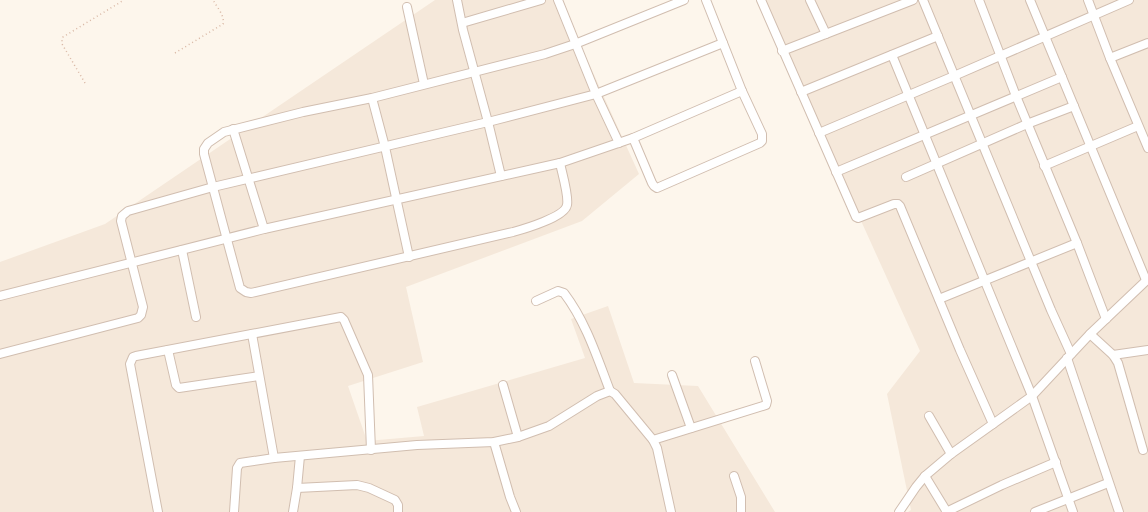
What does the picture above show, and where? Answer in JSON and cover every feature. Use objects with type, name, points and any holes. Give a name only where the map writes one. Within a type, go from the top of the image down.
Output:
[{"type":"street","points":[[457,0],[501,176]]},
{"type":"street","points":[[462,23],[541,0]]},
{"type":"street","points":[[558,0],[596,94],[619,143]]},
{"type":"street","points":[[560,163],[567,200],[566,209],[561,214],[525,229],[251,293],[240,288],[226,239],[204,149],[211,140],[224,132],[233,129],[303,112],[372,98],[545,54],[575,44],[684,0]]},
{"type":"street","points":[[634,138],[652,183],[654,186],[660,187],[762,141],[762,134],[742,91],[706,0]]},
{"type":"street","points":[[761,0],[856,218],[894,204],[898,204],[993,424]]},
{"type":"street","points":[[810,0],[826,34]]},
{"type":"street","points":[[782,51],[913,0]]},
{"type":"street","points":[[923,0],[1069,356],[1108,483],[1119,512]]},
{"type":"street","points":[[979,0],[1027,124],[1077,243],[1106,319]]},
{"type":"street","points":[[899,512],[925,476],[951,454],[1032,396],[1090,334],[1147,280],[1030,0]]},
{"type":"street","points":[[1088,0],[1110,58],[1148,148]]},
{"type":"street","points":[[819,133],[1129,0]]},
{"type":"street","points":[[407,7],[424,84]]},
{"type":"street","points":[[800,92],[938,36]]},
{"type":"street","points":[[0,354],[138,318],[141,315],[143,307],[121,221],[123,214],[128,211],[213,187],[488,122],[596,94],[723,43]]},
{"type":"street","points":[[1110,58],[1148,43]]},
{"type":"street","points":[[892,55],[1032,396],[1073,512]]},
{"type":"street","points":[[836,172],[1062,77]]},
{"type":"street","points":[[0,296],[264,229],[560,163],[634,138],[742,91]]},
{"type":"street","points":[[372,98],[385,147],[409,257]]},
{"type":"street","points":[[906,177],[982,143],[1074,106]]},
{"type":"street","points":[[1044,166],[1138,126]]},
{"type":"street","points":[[233,129],[264,229]]},
{"type":"street","points":[[939,299],[1077,243]]},
{"type":"street","points":[[182,250],[196,317]]},
{"type":"street","points":[[536,302],[558,291],[564,292],[591,340],[610,391],[615,394],[653,440],[657,448],[671,512]]},
{"type":"street","points":[[158,512],[130,364],[133,357],[136,356],[338,317],[342,318],[368,375],[371,450]]},
{"type":"street","points":[[252,334],[274,458]]},
{"type":"street","points":[[1090,334],[1113,355],[1118,363],[1142,450]]},
{"type":"street","points":[[168,350],[176,385],[180,388],[259,376]]},
{"type":"street","points":[[1113,355],[1148,350]]},
{"type":"street","points":[[653,440],[766,405],[767,401],[755,361]]},
{"type":"street","points":[[672,375],[691,428]]},
{"type":"street","points":[[503,385],[518,437]]},
{"type":"street","points":[[234,512],[238,465],[243,463],[274,458],[417,445],[494,442],[518,437],[549,426],[597,396],[610,391]]},
{"type":"street","points":[[929,416],[951,454]]},
{"type":"street","points":[[494,442],[510,497],[516,512]]},
{"type":"street","points":[[293,512],[300,456]]},
{"type":"street","points":[[925,476],[946,512],[1002,485],[1056,462]]},
{"type":"street","points":[[734,476],[741,497],[741,512]]},
{"type":"street","points":[[1035,512],[1108,483]]},
{"type":"street","points":[[297,488],[357,485],[369,488],[395,500],[398,505],[398,512]]},
{"type":"path","points":[[84,83],[62,44],[63,37],[124,0]]},
{"type":"path","points":[[175,53],[223,24],[223,16],[213,0]]},
{"type":"shaded area","points":[[435,0],[560,0],[639,174],[582,221],[406,287],[423,362],[348,386],[367,441],[424,436],[417,407],[585,358],[571,319],[608,306],[634,383],[698,386],[775,512],[0,512],[0,262],[105,224]]},
{"type":"shaded area","points":[[761,0],[1148,0],[1148,512],[908,512],[911,510],[887,394],[920,351]]}]
